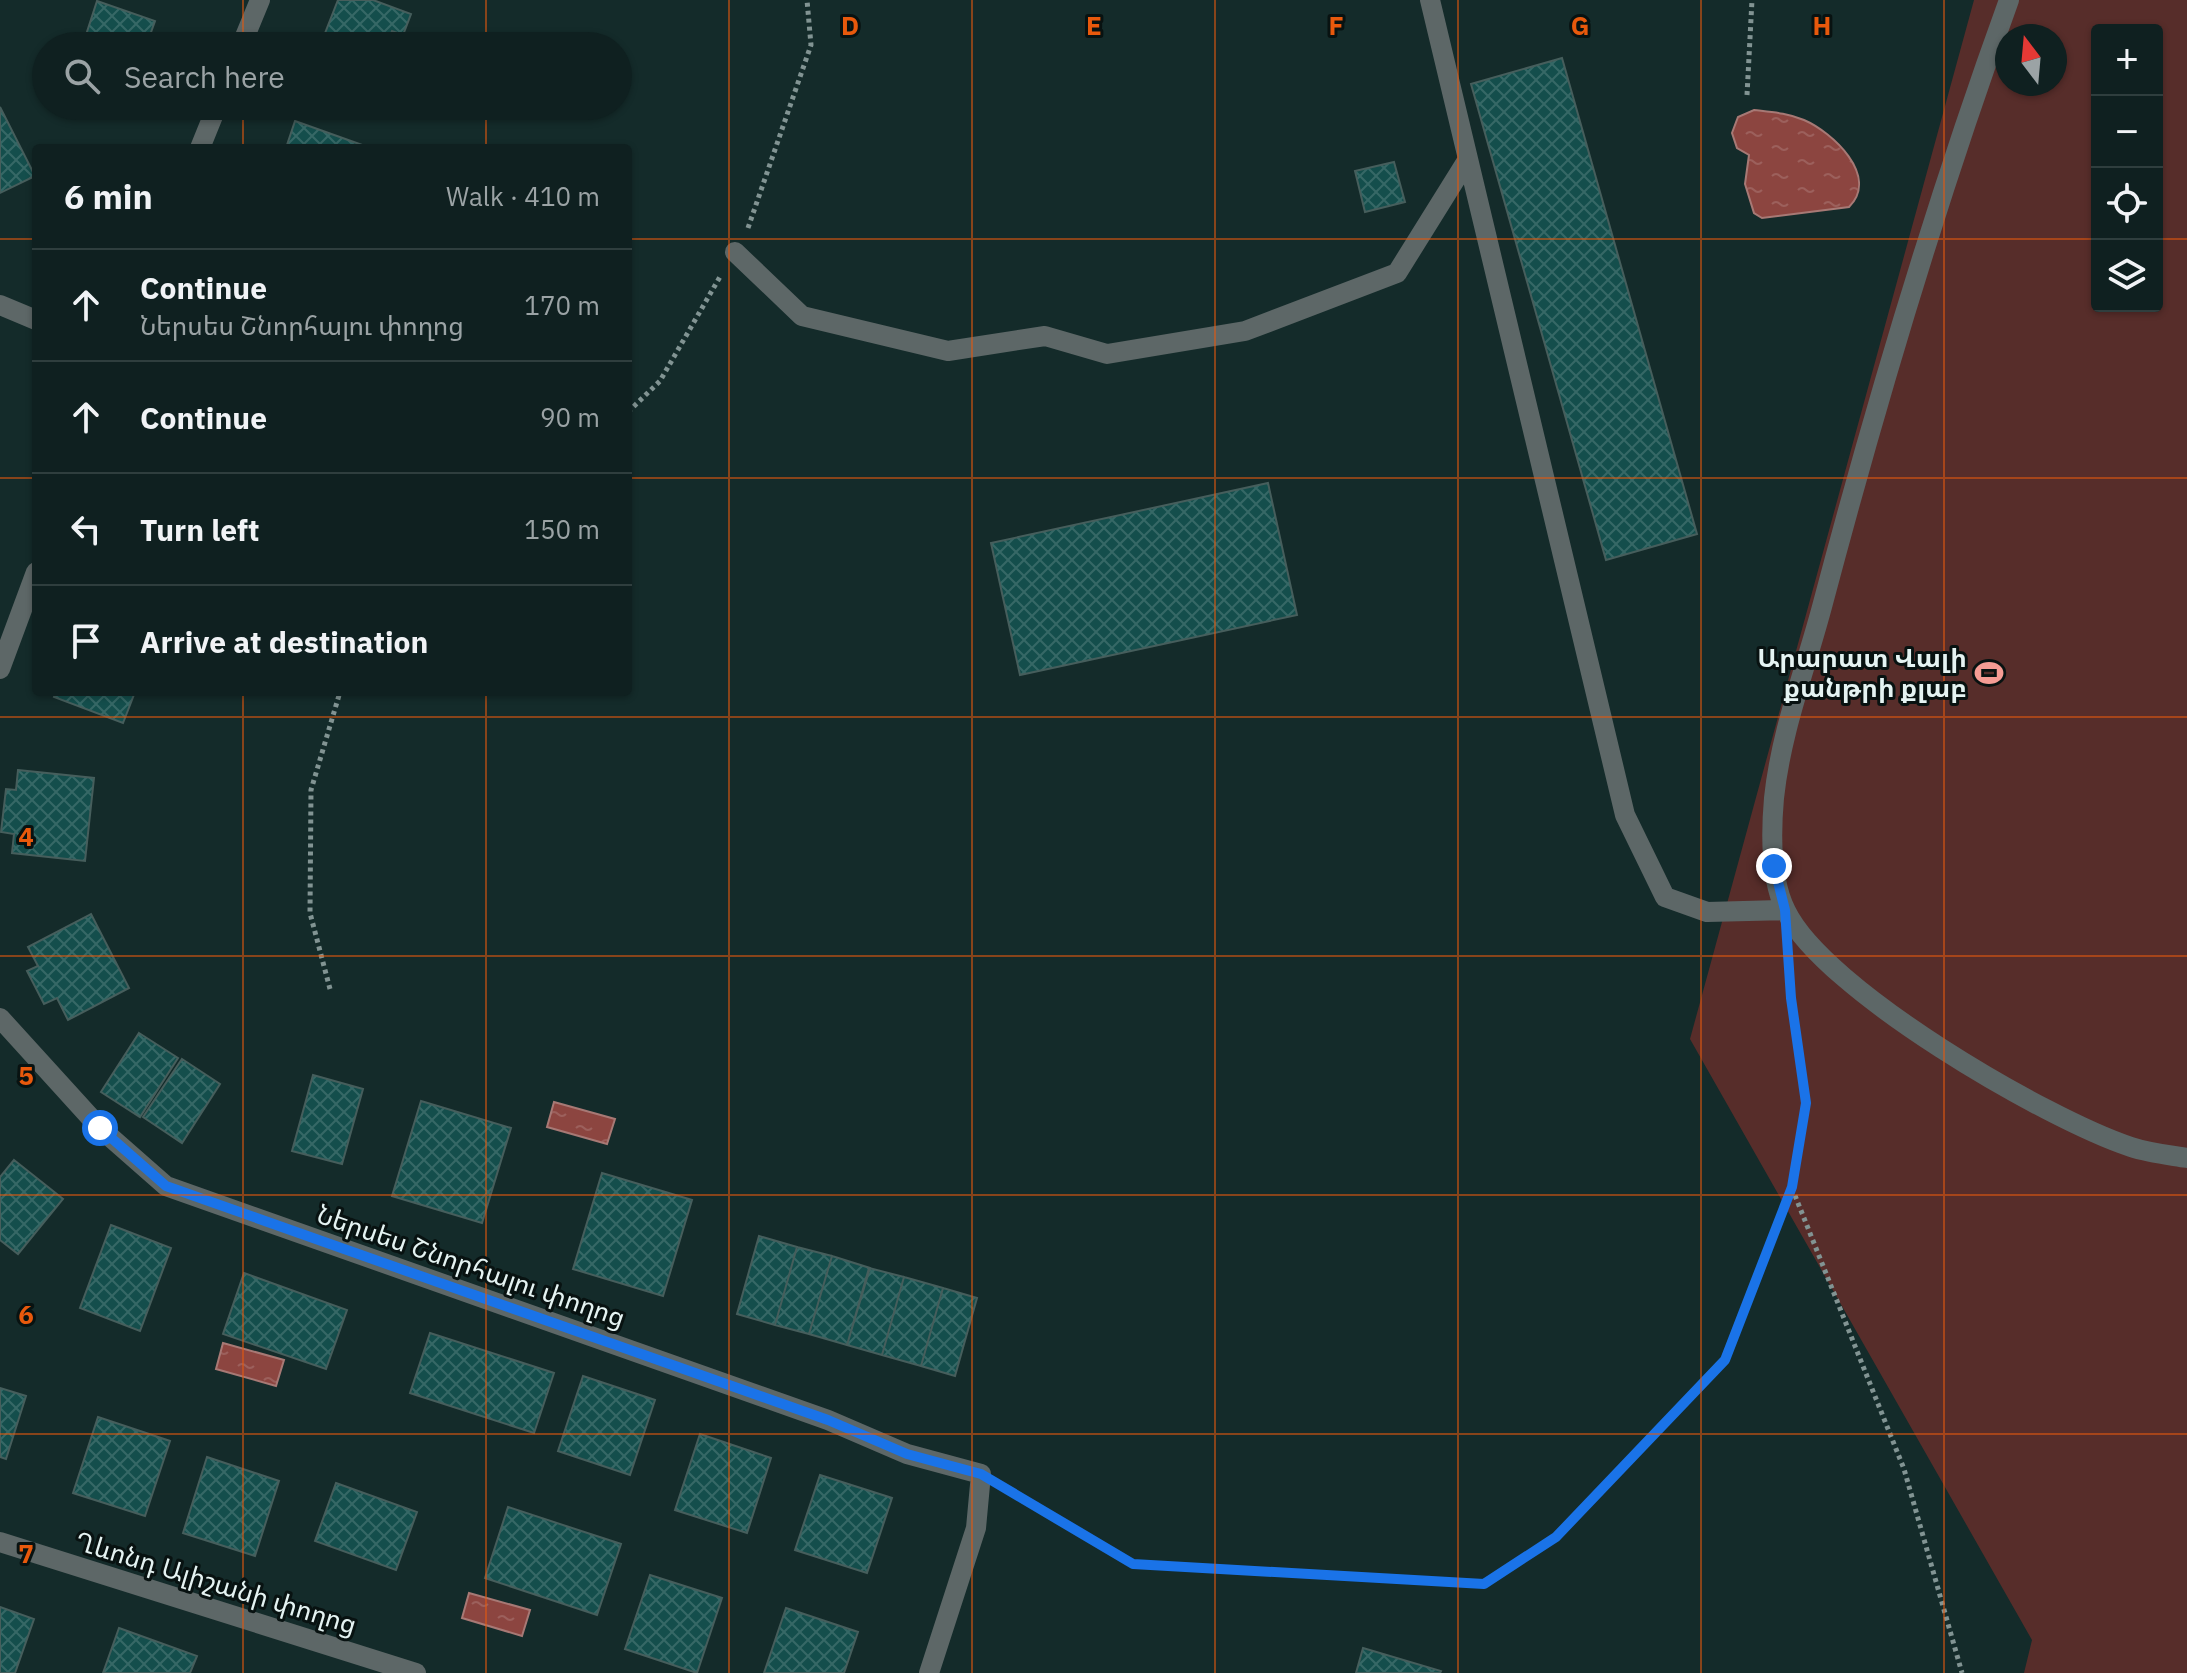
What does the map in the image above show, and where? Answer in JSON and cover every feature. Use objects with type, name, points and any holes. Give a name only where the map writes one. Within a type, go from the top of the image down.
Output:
[{"type":"street","points":[[247,32],[260,0]]},
{"type":"street","points":[[1430,0],[1625,815],[1665,897],[1707,912],[1785,910]]},
{"type":"street","points":[[2009,0],[1969,110],[1892,350],[1792,703],[1774,798],[1774,866],[1785,910],[1813,951],[1857,991],[1989,1078],[2059,1115],[2131,1147],[2187,1158]]},
{"type":"street","points":[[202,144],[211,120]]},
{"type":"street","points":[[735,252],[802,316],[948,351],[1045,336],[1107,354],[1245,331],[1397,273],[1468,159]]},
{"type":"street","points":[[0,305],[32,318]]},
{"type":"street","points":[[0,669],[32,583]]},
{"type":"street","name":"Ներսես Շնորհալու փողոց","points":[[0,1018],[100,1128],[166,1186],[828,1420],[907,1454],[981,1474]]},
{"type":"street","points":[[929,1673],[976,1528],[981,1474]]},
{"type":"street","name":"Ղևոնդ Ալիշանի փողոց","points":[[0,1542],[416,1673]]},
{"type":"path","points":[[632,408],[660,381],[749,228],[811,45],[807,0]]},
{"type":"path","points":[[1747,95],[1752,0]]},
{"type":"path","points":[[330,989],[310,913],[311,790],[339,696]]},
{"type":"path","points":[[981,1474],[1133,1564],[1484,1584],[1556,1537],[1725,1360],[1792,1187],[1806,1103],[1791,998],[1785,910]]},
{"type":"path","points":[[1792,1187],[1904,1469],[1962,1673]]},
{"type":"shaded area","name":"Արարատ Վալի քանթրի քլաբ","points":[[1974,0],[2187,0],[2187,1673],[2024,1673],[2032,1640],[1690,1039]]},
{"type":"water","points":[[1754,110],[1804,120],[1839,145],[1849,156],[1859,182],[1857,195],[1849,207],[1762,218],[1754,213],[1745,184],[1749,155],[1737,148],[1732,133],[1738,117]]},
{"type":"water","points":[[554,1102],[615,1119],[607,1144],[547,1127]]},
{"type":"water","points":[[223,1343],[284,1360],[276,1386],[216,1369]]},
{"type":"water","points":[[469,1593],[530,1610],[522,1636],[462,1618]]},
{"type":"building","points":[[338,0],[373,0],[411,14],[404,32],[325,32]]},
{"type":"building","points":[[97,1],[155,21],[151,32],[87,32]]},
{"type":"building","points":[[1562,58],[1697,534],[1606,560],[1471,84]]},
{"type":"building","points":[[0,107],[32,170],[32,177],[0,193]]},
{"type":"building","points":[[295,121],[359,144],[287,144]]},
{"type":"building","points":[[1394,162],[1405,202],[1365,212],[1355,171]]},
{"type":"building","points":[[1268,483],[1297,615],[1020,675],[991,543]]},
{"type":"building","points":[[54,696],[133,696],[123,723]]},
{"type":"building","points":[[18,770],[94,778],[85,861],[12,853],[14,834],[1,832],[6,789],[16,790]]},
{"type":"building","points":[[91,914],[129,988],[68,1020],[57,998],[44,1004],[27,971],[38,966],[28,947]]},
{"type":"building","points":[[139,1033],[178,1058],[140,1117],[101,1092]]},
{"type":"building","points":[[182,1059],[220,1084],[182,1143],[143,1117]]},
{"type":"building","points":[[313,1075],[363,1089],[342,1164],[292,1151]]},
{"type":"building","points":[[421,1101],[511,1128],[482,1223],[392,1196]]},
{"type":"building","points":[[14,1160],[63,1199],[18,1254],[0,1240],[0,1177]]},
{"type":"building","points":[[602,1173],[692,1200],[663,1296],[573,1269]]},
{"type":"building","points":[[111,1225],[171,1248],[140,1331],[80,1308]]},
{"type":"building","points":[[759,1236],[797,1247],[775,1325],[737,1314]]},
{"type":"building","points":[[797,1247],[832,1256],[809,1334],[775,1325]]},
{"type":"building","points":[[832,1256],[870,1268],[847,1345],[809,1334]]},
{"type":"building","points":[[869,1268],[904,1277],[882,1355],[847,1345]]},
{"type":"building","points":[[244,1273],[347,1310],[326,1369],[223,1334]]},
{"type":"building","points":[[904,1277],[943,1288],[921,1366],[882,1355]]},
{"type":"building","points":[[943,1288],[977,1298],[955,1376],[921,1366]]},
{"type":"building","points":[[430,1333],[554,1373],[534,1433],[410,1393]]},
{"type":"building","points":[[583,1376],[655,1400],[630,1475],[558,1451]]},
{"type":"building","points":[[0,1388],[26,1396],[6,1459],[0,1457]]},
{"type":"building","points":[[98,1417],[170,1441],[145,1516],[73,1493]]},
{"type":"building","points":[[700,1434],[771,1458],[747,1533],[675,1510]]},
{"type":"building","points":[[207,1457],[279,1481],[255,1556],[183,1533]]},
{"type":"building","points":[[820,1475],[892,1498],[867,1573],[795,1550]]},
{"type":"building","points":[[336,1483],[417,1512],[396,1570],[315,1541]]},
{"type":"building","points":[[508,1507],[621,1544],[597,1615],[485,1578]]},
{"type":"building","points":[[650,1575],[722,1598],[697,1673],[625,1649]]},
{"type":"building","points":[[0,1607],[34,1619],[15,1673],[0,1673]]},
{"type":"building","points":[[786,1608],[858,1632],[844,1673],[764,1673]]},
{"type":"building","points":[[119,1628],[197,1656],[190,1673],[103,1673]]},
{"type":"building","points":[[1363,1648],[1441,1671],[1356,1673]]},
{"type":"place","name":"Արարատ Վալի քանթրի քլաբ","points":[[1989,673]]},
{"type":"route","points":[[100,1128],[166,1186],[828,1420],[907,1454],[981,1474],[1133,1564],[1484,1584],[1556,1537],[1725,1360],[1792,1187],[1806,1103],[1791,998],[1785,910],[1774,866]]}]
